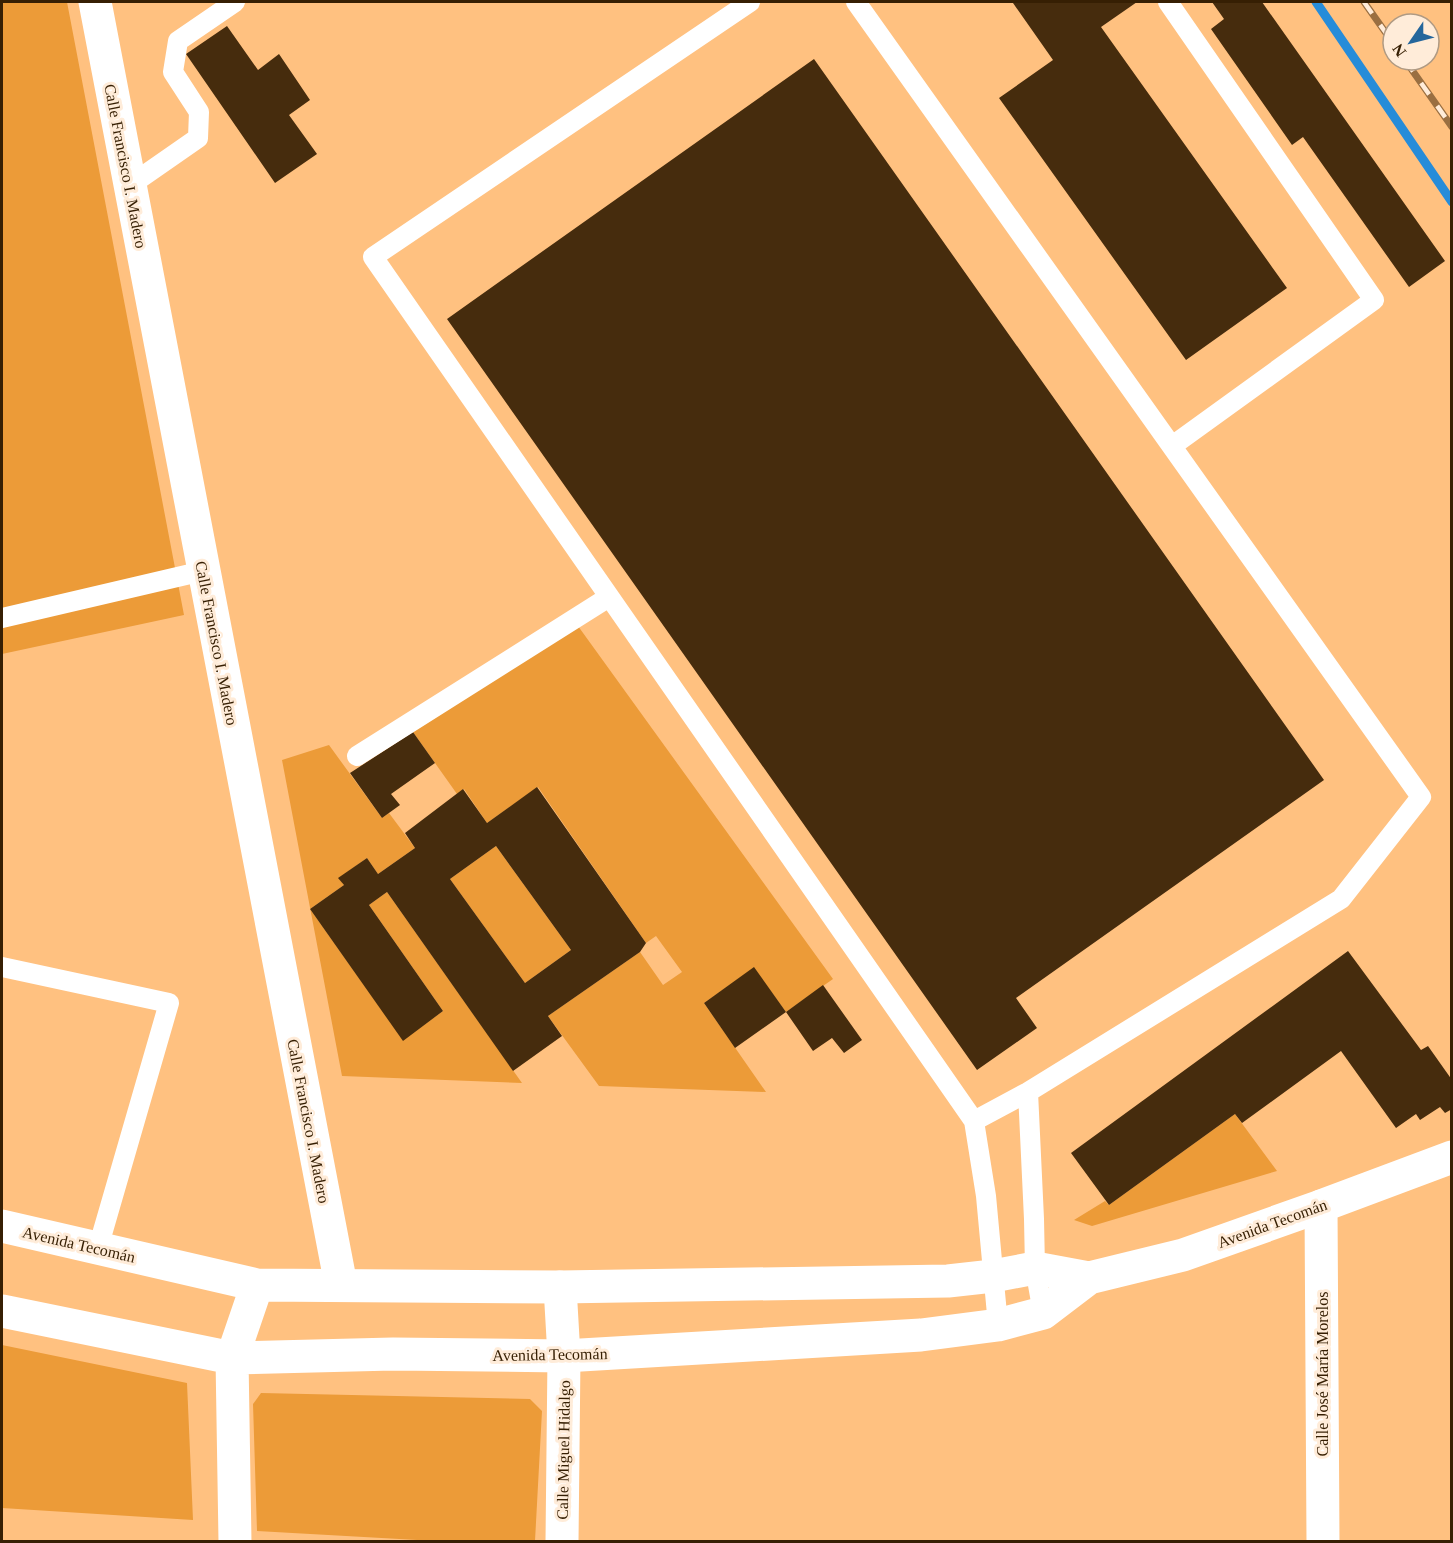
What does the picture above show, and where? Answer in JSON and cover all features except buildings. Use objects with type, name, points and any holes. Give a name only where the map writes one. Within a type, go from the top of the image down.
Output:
[{"type":"street","name":"Calle Francisco I. Madero","points":[[94,2],[341,1285]]},
{"type":"street","name":"Avenida Tecomán","points":[[2,1311],[232,1358],[393,1354],[564,1356],[921,1335],[998,1325],[1043,1312],[1089,1278],[1183,1255],[1452,1157]]},
{"type":"street","name":"Calle José María Morelos","points":[[1321,1206],[1323,1542]]},
{"type":"street","name":"Avenida Tecomán","points":[[2,1226],[257,1285],[560,1287],[948,1281],[1035,1268],[1089,1278]]},
{"type":"street","points":[[235,1542],[232,1358],[257,1285]]},
{"type":"street","name":"Calle Miguel Hidalgo","points":[[560,1287],[564,1356],[562,1542]]},
{"type":"lane","points":[[129,186],[198,138],[199,112],[173,72],[178,41],[235,2]]},
{"type":"lane","points":[[750,2],[373,257],[974,1121],[986,1197],[998,1325]]},
{"type":"lane","points":[[856,2],[1421,797],[1341,898],[1028,1092],[974,1121]]},
{"type":"lane","points":[[1168,2],[1374,300],[1172,446]]},
{"type":"lane","points":[[2,618],[203,571]]},
{"type":"lane","points":[[357,756],[609,597]]},
{"type":"lane","points":[[2,968],[169,1003],[98,1248]]},
{"type":"lane","points":[[1028,1092],[1035,1268],[1043,1312]]},
{"type":"shaded area","points":[[2,2],[67,2],[184,615],[2,654]]},
{"type":"shaded area","points":[[578,626],[833,979],[786,1012],[754,968],[704,1003],[766,1092],[599,1086],[548,1016],[640,952],[663,985],[682,972],[656,936],[646,943],[538,787],[487,823],[464,789],[457,794],[413,732]]},
{"type":"shaded area","points":[[329,745],[382,818],[389,813],[415,848],[378,874],[367,858],[339,878],[344,885],[310,909],[282,760]]},
{"type":"shaded area","points":[[496,846],[571,950],[525,983],[450,879]]},
{"type":"shaded area","points":[[387,892],[522,1083],[342,1076],[310,910],[403,1040],[443,1011],[369,905]]},
{"type":"shaded area","points":[[1235,1114],[1277,1171],[1092,1226],[1074,1220],[1105,1201],[1109,1205]]},
{"type":"shaded area","points":[[2,1345],[187,1383],[193,1520],[2,1508]]},
{"type":"shaded area","points":[[261,1393],[530,1399],[542,1411],[535,1541],[435,1541],[257,1531],[253,1404]]},
{"type":"waterway","points":[[1316,2],[1452,202]]},
{"type":"railway","points":[[1364,2],[1381,26]]},
{"type":"railway","points":[[1413,72],[1452,127]]}]
